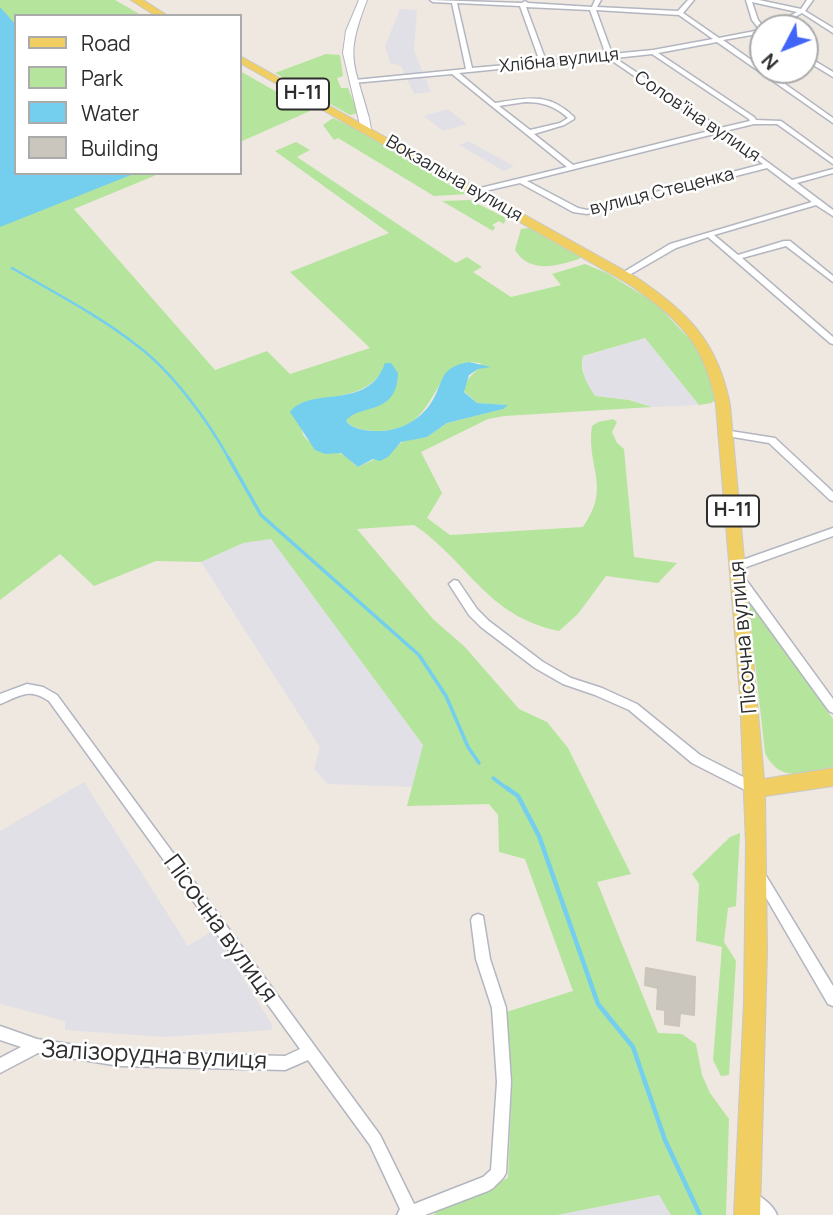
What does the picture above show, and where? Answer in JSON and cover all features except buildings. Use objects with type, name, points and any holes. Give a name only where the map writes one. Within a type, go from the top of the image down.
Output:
[{"type":"main road","points":[[136,0],[160,14]]},
{"type":"main road","name":"Н-11","points":[[242,60],[366,129]]},
{"type":"main road","name":"Вокзальна вулиця","points":[[366,129],[621,276]]},
{"type":"main road","name":"Пісочна вулиця","points":[[621,276],[671,310],[701,342],[714,367],[720,389],[739,573],[755,789],[757,872],[747,1206]]},
{"type":"main road","points":[[755,789],[833,777]]},
{"type":"street","name":"Вокзальна вулиця","points":[[363,0],[347,45],[365,115],[366,129]]},
{"type":"street","points":[[433,0],[680,13],[833,121]]},
{"type":"street","points":[[598,0],[593,10],[610,57]]},
{"type":"street","points":[[680,13],[691,0]]},
{"type":"street","points":[[750,0],[802,12],[833,31]]},
{"type":"street","points":[[798,14],[810,0]]},
{"type":"street","points":[[454,1],[469,70]]},
{"type":"street","points":[[525,3],[543,62]]},
{"type":"street","name":"Хлібна вулиця","points":[[355,82],[653,52],[749,34]]},
{"type":"street","points":[[653,52],[752,118],[754,122]]},
{"type":"street","name":"Соловʼїна вулиця","points":[[610,57],[768,165],[833,214]]},
{"type":"street","points":[[453,72],[571,167]]},
{"type":"street","points":[[493,105],[550,100],[572,118],[562,124],[528,133]]},
{"type":"street","points":[[475,192],[754,122],[779,122],[833,162]]},
{"type":"street","name":"вулиця Стеценка","points":[[520,180],[584,212],[768,165]]},
{"type":"street","points":[[793,183],[833,171]]},
{"type":"street","points":[[621,276],[664,250],[818,202]]},
{"type":"street","points":[[709,234],[833,341]]},
{"type":"street","points":[[738,257],[788,243],[833,280]]},
{"type":"street","points":[[724,433],[772,440],[833,498]]},
{"type":"street","points":[[833,533],[739,573],[833,708]]},
{"type":"street","points":[[454,584],[473,612],[485,624],[539,665],[567,681],[633,707],[696,759],[755,789]]},
{"type":"street","name":"Пісочна вулиця","points":[[0,699],[26,688],[43,690],[53,698],[375,1140],[408,1214]]},
{"type":"street","points":[[757,872],[833,999]]},
{"type":"street","points":[[408,1214],[488,1183],[498,1173],[504,1082],[499,1008],[482,959],[478,920]]},
{"type":"street","points":[[0,1033],[37,1046]]},
{"type":"street","name":"Залізорудна вулиця","points":[[0,1066],[37,1046],[120,1059],[285,1063],[310,1052]]},
{"type":"street","points":[[747,1206],[769,1215]]},
{"type":"shaded area","points":[[400,9],[417,10],[414,51],[431,92],[414,94],[401,66],[390,63],[385,46]]},
{"type":"shaded area","points":[[448,109],[467,124],[443,131],[424,116]]},
{"type":"shaded area","points":[[468,141],[514,166],[504,171],[459,145]]},
{"type":"shaded area","points":[[645,338],[699,405],[652,407],[630,400],[594,396],[584,378],[582,357]]},
{"type":"shaded area","points":[[271,539],[423,745],[412,787],[328,784],[314,769],[320,747],[201,562],[243,543]]},
{"type":"shaded area","points":[[84,782],[188,946],[213,930],[273,1026],[271,1030],[164,1037],[65,1030],[65,1021],[0,1004],[0,831]]},
{"type":"shaded area","points":[[660,1195],[671,1215],[557,1215]]},
{"type":"green space","points":[[0,0],[115,0],[140,14],[14,14],[14,175],[156,175],[74,209],[215,370],[267,351],[290,374],[370,348],[290,272],[389,233],[275,151],[296,142],[310,150],[297,157],[456,263],[467,257],[482,267],[473,272],[511,297],[561,285],[552,274],[585,264],[607,273],[662,310],[696,346],[707,368],[717,399],[711,403],[699,405],[645,338],[583,356],[582,367],[595,396],[629,400],[652,407],[488,419],[421,452],[442,493],[427,518],[450,535],[583,527],[596,500],[592,426],[613,419],[617,422],[612,432],[617,443],[624,449],[634,557],[677,563],[658,583],[606,576],[578,614],[559,631],[534,624],[496,601],[450,555],[414,525],[357,529],[433,619],[465,647],[519,709],[547,722],[568,748],[631,874],[597,882],[658,1033],[682,1034],[696,1044],[702,1075],[710,1093],[729,1119],[726,1215],[671,1215],[659,1195],[557,1215],[434,1215],[437,1210],[508,1178],[512,1080],[503,1013],[573,991],[525,859],[499,852],[498,815],[489,804],[407,806],[423,745],[271,539],[243,543],[201,562],[156,561],[94,586],[60,554],[0,600]],"holes":[[[469,362],[481,363],[466,382],[464,391],[477,403],[507,405],[502,409],[447,423],[427,437],[405,440],[390,452],[358,467],[334,450],[310,442],[302,431],[300,404],[356,392],[366,387],[382,371],[398,380],[391,396],[351,414],[346,421],[352,426],[377,431],[397,429],[412,422],[423,411],[446,376],[456,367]]]},
{"type":"green space","points":[[326,54],[340,55],[343,76],[337,78],[341,88],[348,88],[358,113],[350,115],[275,73]]},
{"type":"green space","points":[[242,72],[310,111],[242,141]]},
{"type":"green space","points":[[333,118],[369,135],[468,194],[434,196],[338,138],[334,140],[323,125]]},
{"type":"green space","points":[[470,200],[506,218],[504,224],[499,221],[492,225],[495,227],[493,231],[442,201]]},
{"type":"green space","points":[[529,228],[580,257],[579,259],[553,266],[528,263],[515,250],[521,229]]},
{"type":"green space","points":[[748,599],[833,719],[833,767],[803,773],[786,773],[771,763],[765,753]]},
{"type":"green space","points":[[740,833],[736,906],[728,908],[724,942],[736,961],[729,1075],[721,1076],[713,1060],[722,947],[696,941],[699,884],[692,874],[730,837]]},
{"type":"water","points":[[0,7],[14,23],[14,175],[131,175],[0,227]]},
{"type":"water","points":[[469,362],[491,367],[478,369],[469,375],[464,392],[477,403],[508,405],[503,409],[447,423],[427,437],[401,442],[388,457],[380,461],[373,459],[358,467],[341,453],[325,454],[315,450],[290,412],[299,404],[311,400],[353,393],[366,388],[377,378],[385,363],[391,363],[398,373],[391,397],[385,403],[359,412],[346,421],[364,430],[392,430],[420,415],[431,403],[447,372]]},
{"type":"waterway","points":[[12,268],[93,315],[152,358],[189,399],[229,459]]},
{"type":"waterway","points":[[228,457],[261,515],[419,655],[446,696],[468,747],[479,763]]},
{"type":"waterway","points":[[493,778],[509,790]]},
{"type":"waterway","points":[[507,788],[518,796],[539,836],[598,1004],[633,1047],[665,1140],[700,1215]]}]
